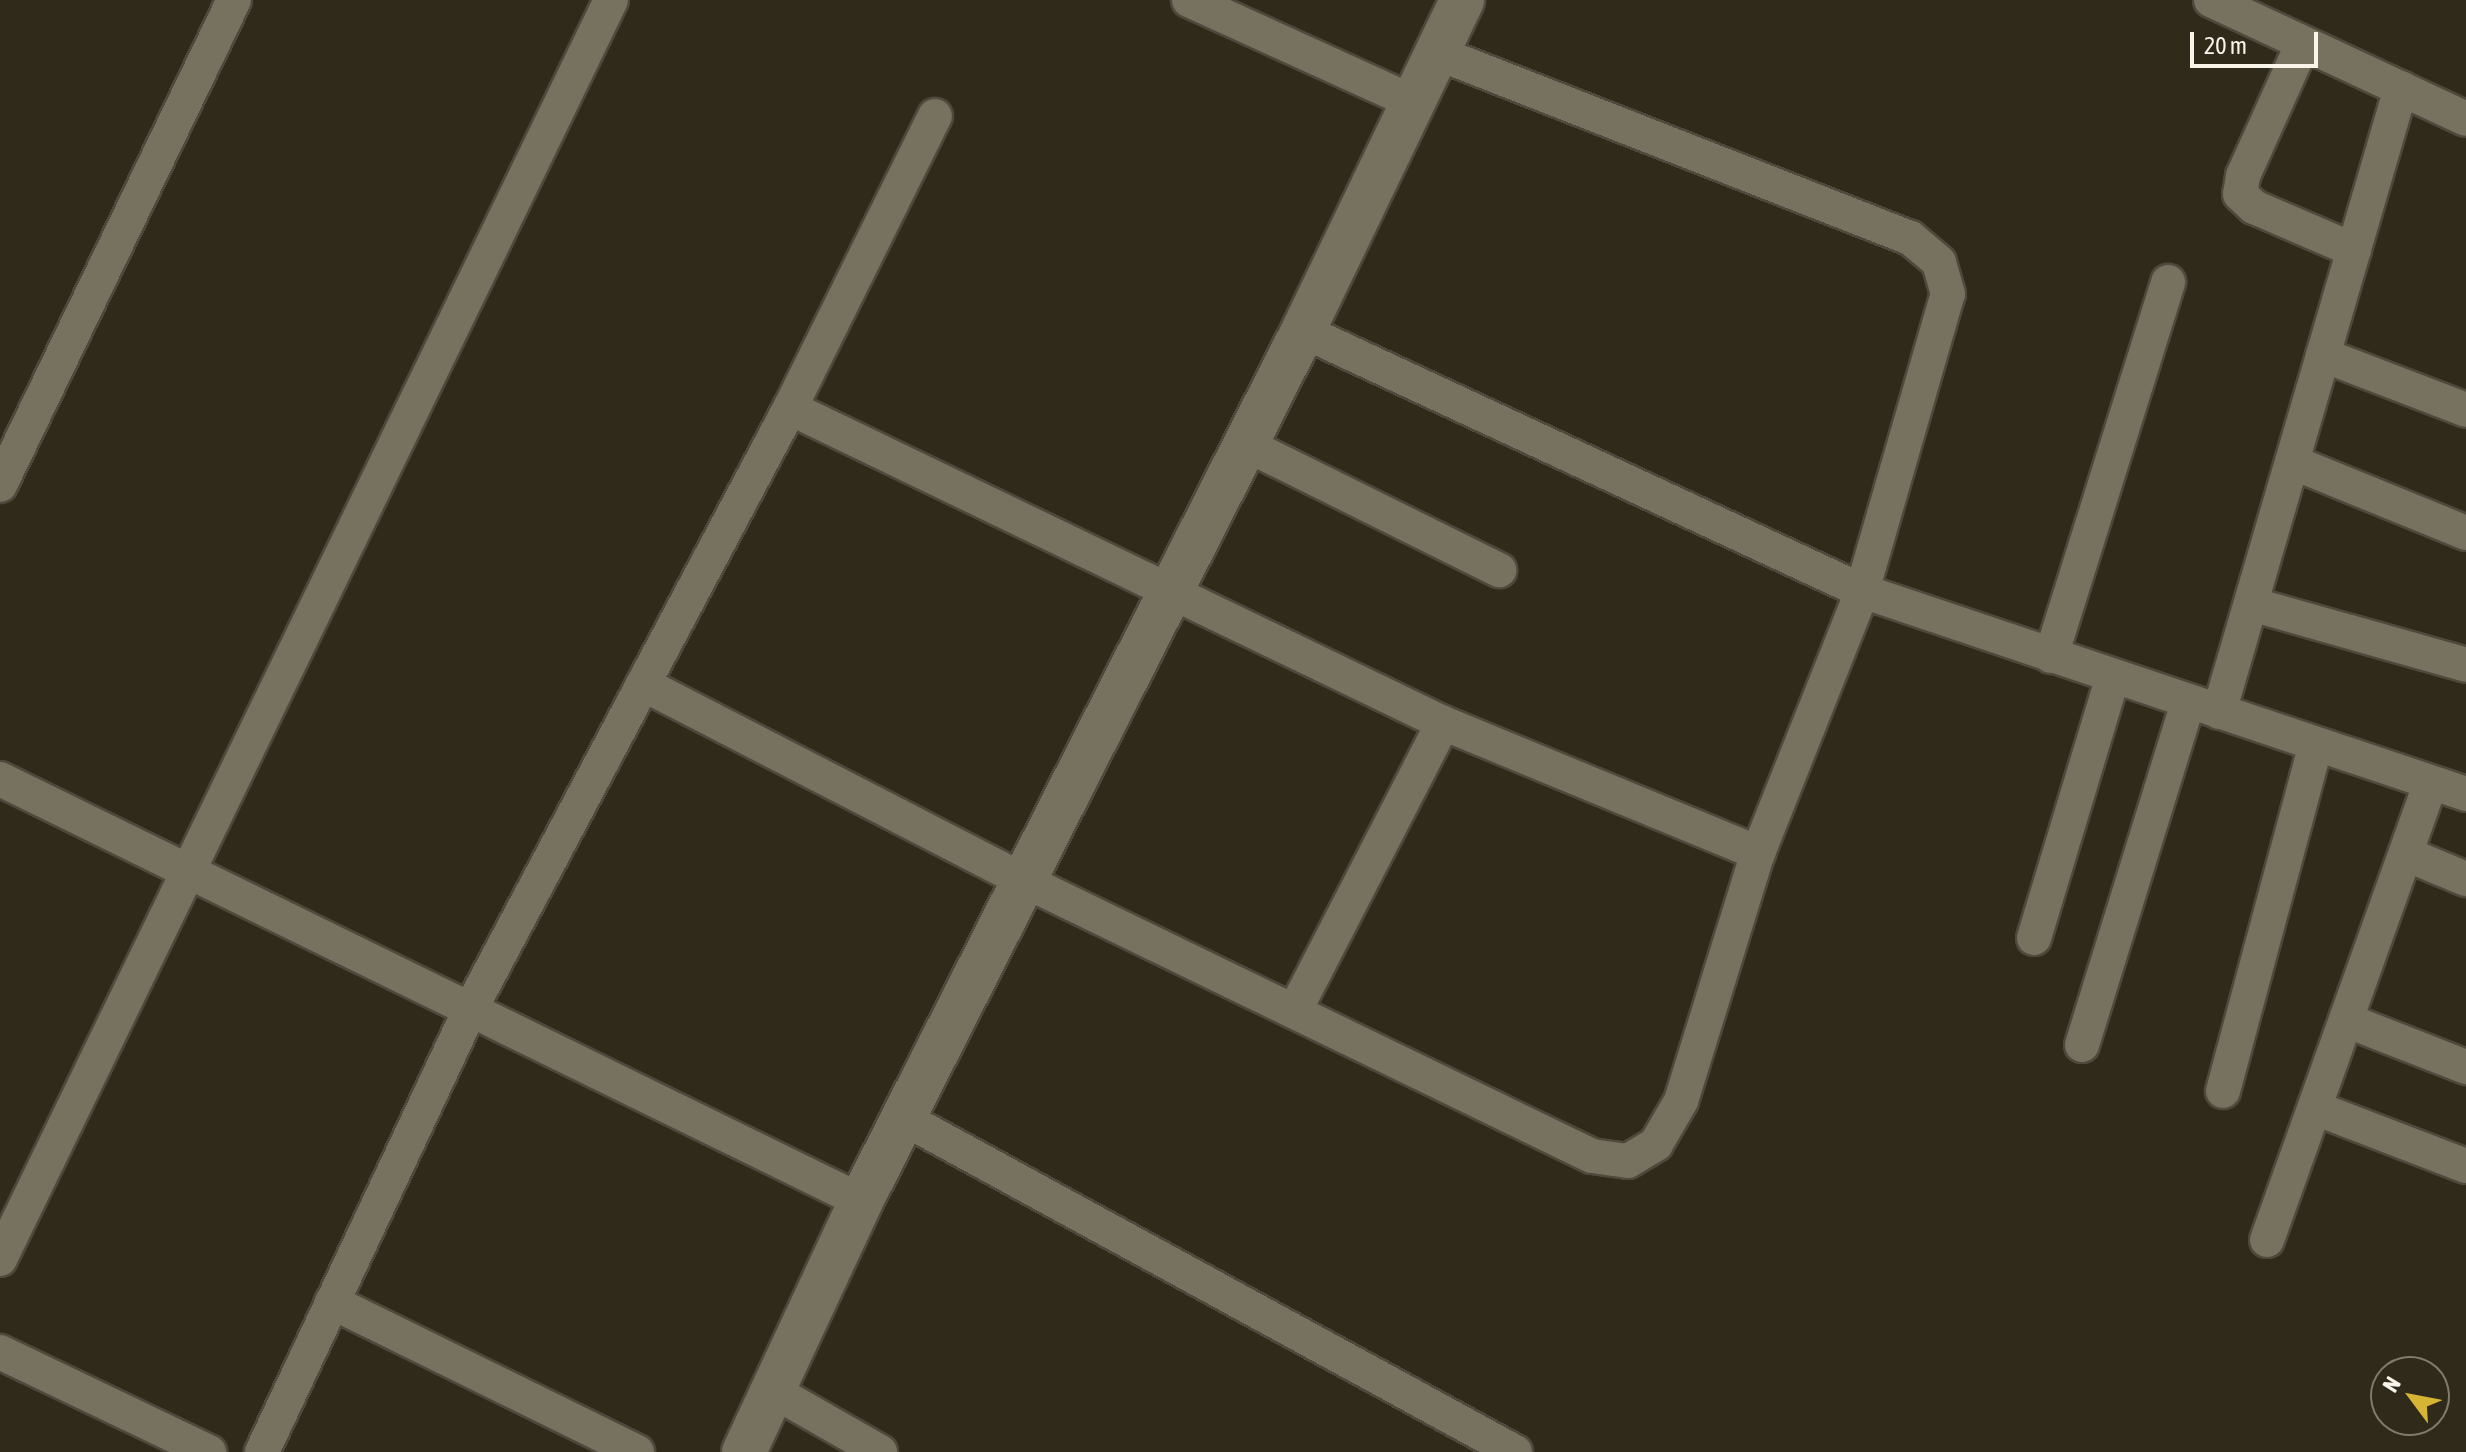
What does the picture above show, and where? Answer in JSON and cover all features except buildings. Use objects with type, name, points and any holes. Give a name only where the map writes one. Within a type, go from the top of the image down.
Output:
[{"type":"street","points":[[0,485],[234,0]]},
{"type":"street","points":[[0,1259],[611,0]]},
{"type":"street","points":[[1189,0],[1413,102]]},
{"type":"street","points":[[744,1452],[775,1392],[861,1201],[1303,331],[1462,0]]},
{"type":"street","points":[[2211,0],[2466,119]]},
{"type":"street","points":[[2303,43],[2243,176],[2240,194],[2254,207],[2354,250]]},
{"type":"street","points":[[643,684],[1023,880],[1592,1156],[1628,1161],[1656,1144],[1681,1101],[1758,853],[1862,591],[1948,294],[1939,262],[1910,238],[1435,52]]},
{"type":"street","points":[[2082,1045],[2203,708],[2251,604],[2401,88]]},
{"type":"street","points":[[262,1452],[470,1010],[790,408],[935,116]]},
{"type":"street","points":[[2051,656],[2168,282]]},
{"type":"street","points":[[1303,331],[1862,591],[2430,786],[2466,794]]},
{"type":"street","points":[[2323,355],[2466,410]]},
{"type":"street","points":[[790,408],[1168,594],[1443,723],[1758,853]]},
{"type":"street","points":[[1245,444],[1499,570]]},
{"type":"street","points":[[2292,462],[2466,533]]},
{"type":"street","points":[[2251,604],[2466,665]]},
{"type":"street","points":[[2034,938],[2113,677]]},
{"type":"street","points":[[1295,1010],[1443,723]]},
{"type":"street","points":[[2223,1091],[2315,747]]},
{"type":"street","points":[[0,779],[861,1201]]},
{"type":"street","points":[[2267,1240],[2430,786]]},
{"type":"street","points":[[2406,854],[2466,879]]},
{"type":"street","points":[[2346,1020],[2466,1067]]},
{"type":"street","points":[[2315,1108],[2466,1166]]},
{"type":"street","points":[[905,1119],[1515,1452]]},
{"type":"street","points":[[332,1302],[637,1452]]},
{"type":"street","points":[[0,1352],[209,1452]]},
{"type":"street","points":[[775,1392],[880,1452]]}]
